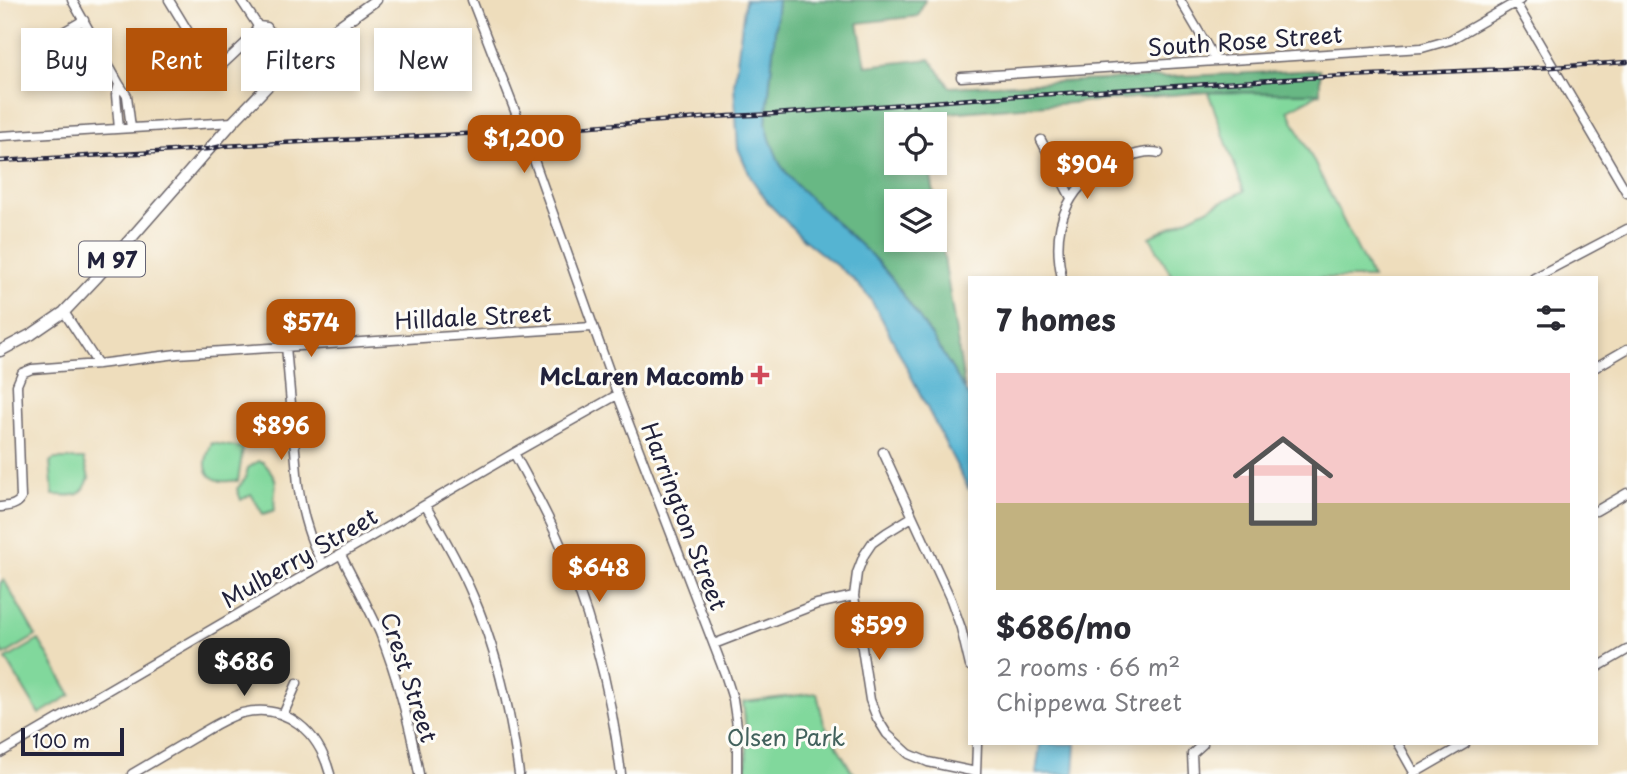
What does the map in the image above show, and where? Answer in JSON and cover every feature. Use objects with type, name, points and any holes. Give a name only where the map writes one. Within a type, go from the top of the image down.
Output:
[{"type":"main road","name":"M 97","points":[[336,28],[376,0]]},
{"type":"main road","name":"M 97","points":[[0,351],[32,334],[64,312],[263,91]]},
{"type":"street","points":[[72,0],[127,96],[131,128]]},
{"type":"street","points":[[169,0],[206,61],[212,65],[222,66],[252,37],[258,26]]},
{"type":"street","points":[[241,0],[258,26]]},
{"type":"street","name":"Harrington Street","points":[[472,0],[534,160],[617,395],[726,674],[737,726],[737,774]]},
{"type":"street","points":[[1180,0],[1216,61]]},
{"type":"street","points":[[1517,1],[1627,193]]},
{"type":"street","name":"South Rose Street","points":[[961,77],[1431,46],[1459,35],[1517,1]]},
{"type":"street","points":[[69,28],[83,20]]},
{"type":"street","points":[[258,26],[268,28]]},
{"type":"street","points":[[119,84],[116,95],[119,129]]},
{"type":"street","points":[[0,136],[233,122]]},
{"type":"street","points":[[1041,139],[1071,198]]},
{"type":"street","points":[[1062,276],[1059,226],[1071,198],[1087,179],[1107,166],[1141,153],[1159,153]]},
{"type":"street","points":[[1538,276],[1627,229]]},
{"type":"street","points":[[64,312],[98,364]]},
{"type":"street","name":"Hilldale Street","points":[[0,507],[19,502],[22,493],[16,385],[22,373],[32,369],[177,354],[592,327]]},
{"type":"street","points":[[286,346],[301,508],[323,564]]},
{"type":"street","points":[[1598,366],[1627,349]]},
{"type":"street","name":"Mulberry Street","points":[[0,753],[617,395]]},
{"type":"street","points":[[883,452],[951,600],[968,658]]},
{"type":"street","points":[[514,453],[556,533],[586,610],[606,681],[621,774]]},
{"type":"street","points":[[1598,510],[1627,493]]},
{"type":"street","points":[[425,505],[455,559],[480,614],[511,723],[519,774]]},
{"type":"street","points":[[912,517],[878,538],[864,555],[857,573],[854,596],[870,700],[881,726],[898,746],[918,759],[976,773],[978,745]]},
{"type":"street","name":"Crest Street","points":[[341,555],[380,635],[405,709],[419,774]]},
{"type":"street","points":[[714,644],[817,604],[854,596]]},
{"type":"street","points":[[1598,667],[1627,650]]},
{"type":"street","points":[[283,715],[297,683]]},
{"type":"street","points":[[132,774],[218,723],[234,716],[257,712],[283,715],[300,725],[313,737],[330,774]]},
{"type":"street","points":[[1193,774],[1192,754],[1202,745]]},
{"type":"street","points":[[1399,745],[1414,774],[1463,745]]},
{"type":"green space","points":[[778,0],[925,0],[918,16],[858,23],[866,66],[930,59],[950,87],[1320,70],[1320,93],[1208,92],[947,113],[884,112],[884,175],[931,175],[933,189],[884,189],[884,252],[943,252],[965,390],[890,276],[794,183],[780,164],[766,124]]},
{"type":"green space","points":[[1208,92],[1320,93],[1288,110],[1371,276],[1172,276],[1150,237],[1244,191]]},
{"type":"green space","points":[[212,443],[243,448],[238,481],[214,479],[207,471],[206,460]]},
{"type":"green space","points":[[54,459],[84,459],[89,478],[80,493],[53,495],[50,462]]},
{"type":"green space","points":[[259,461],[270,470],[276,486],[275,510],[263,514],[251,494],[241,500],[237,489],[245,479],[248,468]]},
{"type":"green space","points":[[4,580],[36,636],[4,655],[0,648],[0,583]]},
{"type":"green space","points":[[39,640],[71,695],[39,714],[6,659]]},
{"type":"green space","name":"Olsen Park","points":[[817,693],[824,724],[855,774],[746,774],[747,741],[743,702]]},
{"type":"water","points":[[745,0],[778,0],[766,124],[770,139],[780,164],[794,183],[890,276],[968,395],[968,488],[869,297],[852,278],[803,239],[769,204],[751,178],[738,148],[734,85]]},
{"type":"water","points":[[1040,745],[1076,745],[1074,774],[1036,774]]},
{"type":"railway","points":[[0,161],[209,149],[222,146],[523,131],[1303,78],[1627,62]]},
{"type":"place","name":"McLaren Macomb","points":[[760,375]]}]
